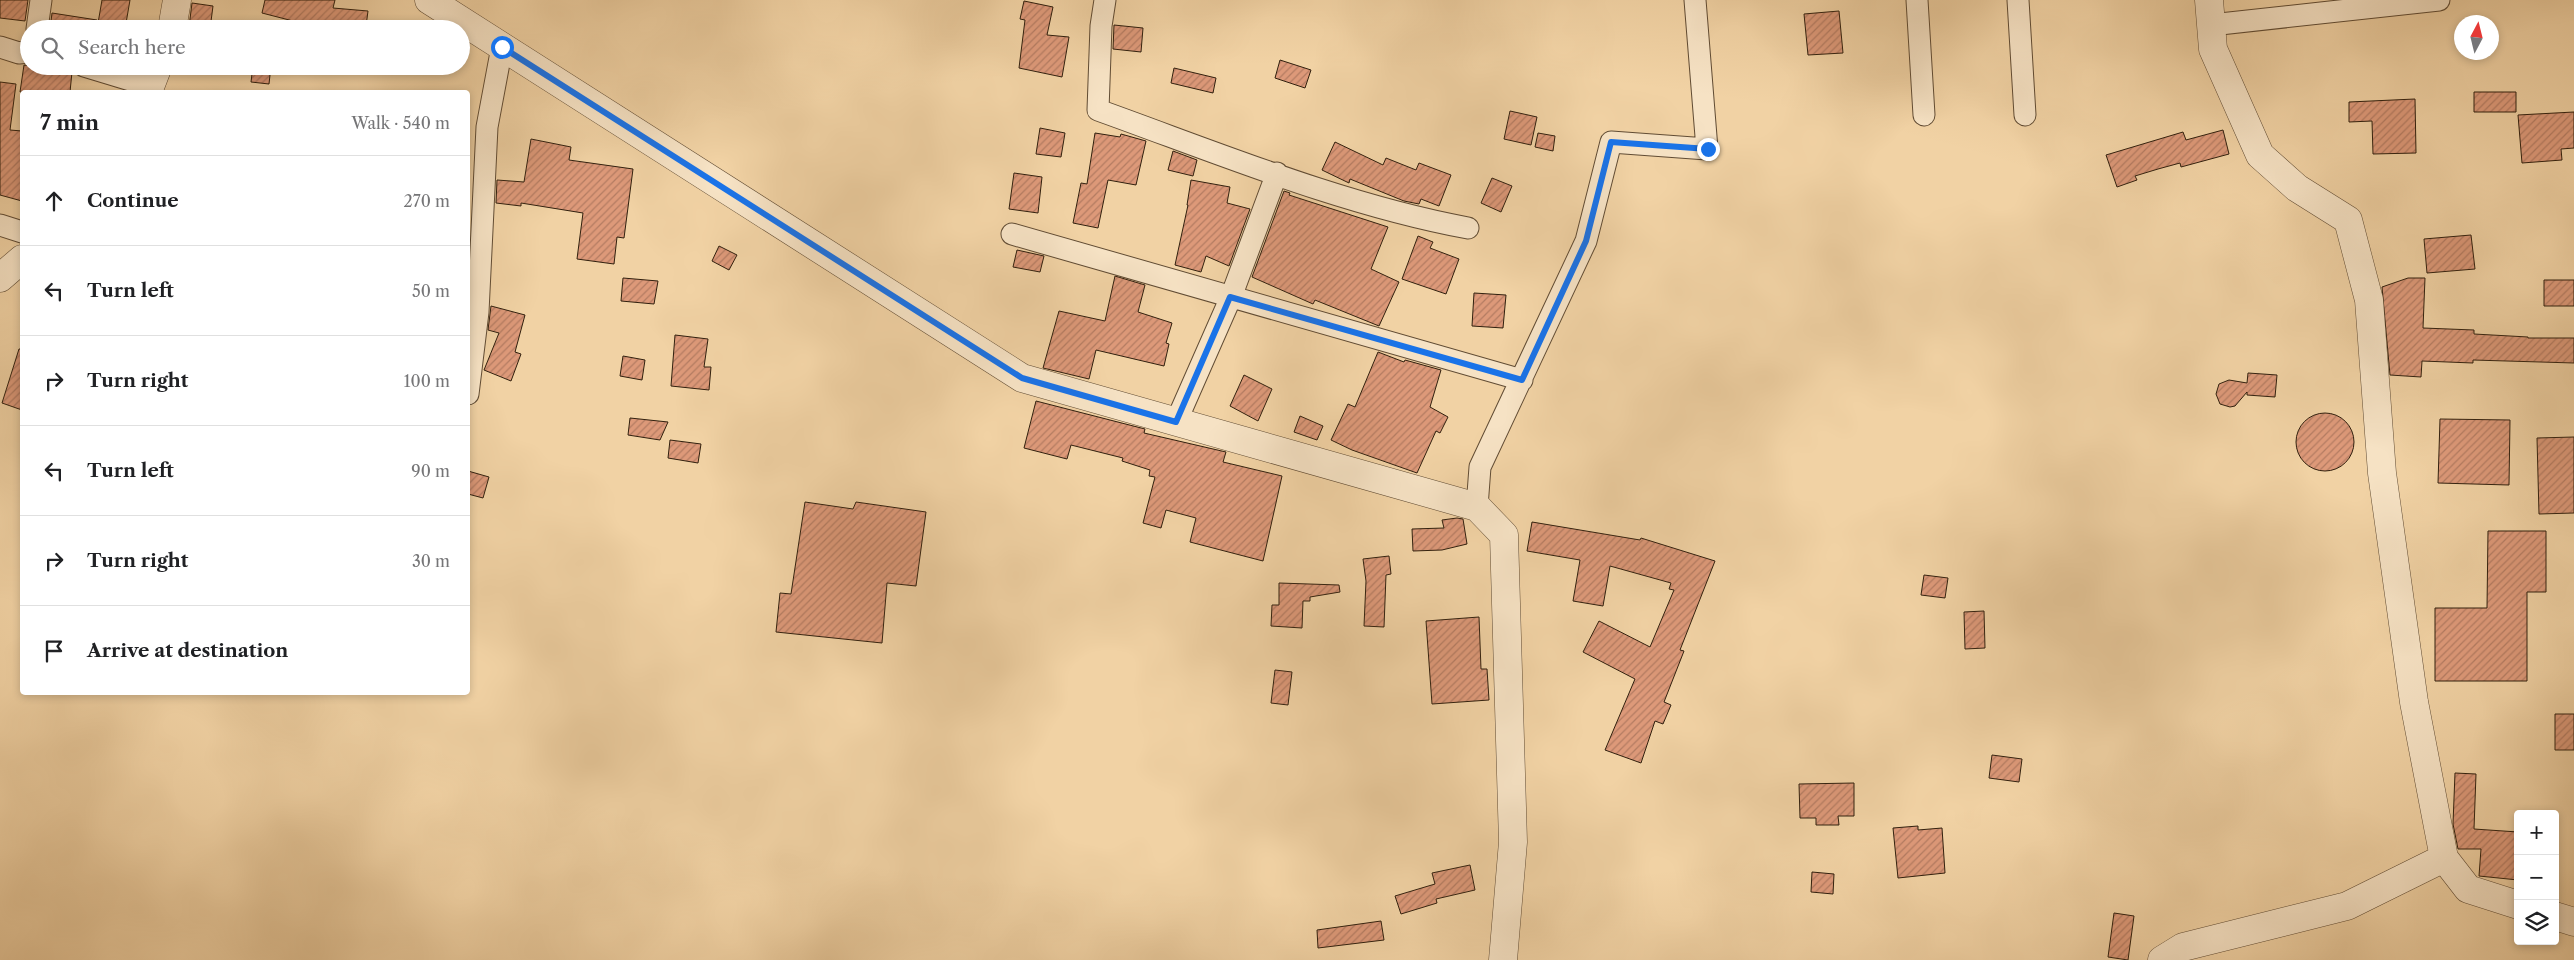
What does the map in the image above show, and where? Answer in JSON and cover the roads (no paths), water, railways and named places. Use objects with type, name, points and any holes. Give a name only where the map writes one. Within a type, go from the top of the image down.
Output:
[{"type":"street","points":[[38,20],[41,0]]},
{"type":"street","points":[[174,20],[177,0]]},
{"type":"street","points":[[429,0],[460,20]]},
{"type":"street","points":[[1105,0],[1101,26],[1098,110],[1277,174],[1416,218],[1468,228]]},
{"type":"street","points":[[1477,507],[1480,467],[1586,241],[1611,142],[1708,149],[1695,0]]},
{"type":"street","points":[[1917,0],[1924,115]]},
{"type":"street","points":[[2018,0],[2025,115]]},
{"type":"street","points":[[2439,0],[2210,12],[2213,48],[2260,155],[2297,188],[2348,220],[2369,300],[2382,473],[2414,702],[2444,858],[2468,889],[2514,903]]},
{"type":"street","points":[[470,26],[1022,378],[1477,507],[1504,535],[1513,842],[1503,960]]},
{"type":"street","points":[[0,47],[20,53]]},
{"type":"street","points":[[470,378],[478,312],[487,127],[502,47]]},
{"type":"street","points":[[125,75],[152,81]]},
{"type":"street","points":[[1176,422],[1230,297],[1277,174]]},
{"type":"street","points":[[0,225],[20,231]]},
{"type":"street","points":[[1012,234],[1522,380]]},
{"type":"street","points":[[0,278],[20,261]]},
{"type":"street","points":[[2162,960],[2183,947],[2347,906],[2444,858]]},
{"type":"street","points":[[2559,917],[2574,922]]}]
